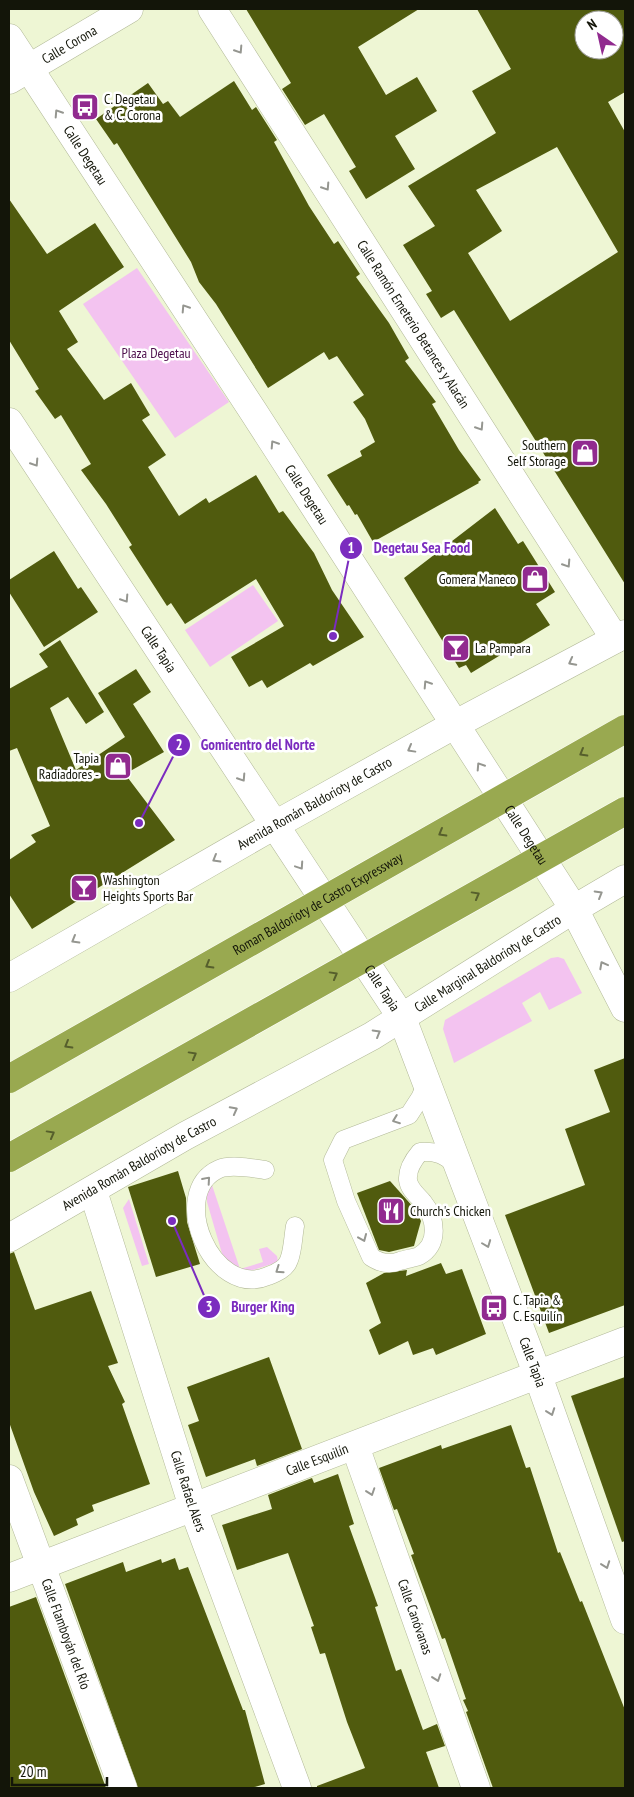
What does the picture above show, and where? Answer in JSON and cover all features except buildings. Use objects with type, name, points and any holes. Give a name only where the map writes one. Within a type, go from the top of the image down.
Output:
[{"type":"highway","name":"Roman Baldorioty de Castro Expressway","points":[[9,1078],[625,729]]},
{"type":"highway","points":[[9,1158],[625,811]]},
{"type":"street","name":"Calle Corona","points":[[18,74],[129,9]]},
{"type":"street","name":"Calle Ramón Emeterio Betances y Alacán","points":[[212,9],[620,637]]},
{"type":"street","name":"Calle Degetau","points":[[9,38],[18,74],[254,411],[574,909],[625,1008]]},
{"type":"street","name":"Calle Tapia","points":[[9,422],[273,826],[402,1018],[537,1374],[625,1620]]},
{"type":"street","name":"Avenida Román Baldorioty de Castro","points":[[11,969],[454,725],[620,637]]},
{"type":"street","points":[[574,909],[625,879]]},
{"type":"street","name":"Calle Marginal Baldorioty de Castro","points":[[402,1018],[574,909]]},
{"type":"street","name":"Avenida Román Baldorioty de Castro","points":[[9,1238],[185,1136],[402,1018]]},
{"type":"street","name":"Calle Rafael Alers","points":[[93,1191],[193,1507],[297,1788]]},
{"type":"street","name":"Calle Esquilín","points":[[9,1578],[625,1341]]},
{"type":"street","name":"Calle Canóvanas","points":[[355,1446],[476,1788]]},
{"type":"street","name":"Calle Flamboyán del Río","points":[[9,1479],[123,1788]]},
{"type":"lane","points":[[426,1085],[409,1115],[343,1140],[333,1160],[346,1201],[371,1257],[387,1264],[417,1257],[426,1250],[434,1236],[435,1222],[424,1203],[413,1192],[408,1180],[412,1162],[420,1152],[434,1151],[445,1155],[457,1166]]},
{"type":"lane","points":[[265,1170],[220,1169],[210,1175],[196,1196],[194,1205],[202,1237],[222,1270],[233,1277],[261,1280],[285,1267],[289,1261],[295,1226]]},
{"type":"green space","name":"Plaza Degetau","points":[[137,268],[229,402],[175,438],[83,304]]},
{"type":"green space","points":[[253,585],[278,621],[210,667],[185,630]]},
{"type":"green space","points":[[558,957],[564,959],[582,993],[549,1010],[540,992],[522,1003],[532,1021],[454,1063],[443,1029],[445,1020],[551,958]]},
{"type":"green space","points":[[212,1185],[240,1269],[263,1262],[259,1249],[267,1247],[277,1256],[278,1262],[253,1270],[239,1271],[223,1257],[207,1202],[207,1194]]},
{"type":"green space","points":[[129,1199],[149,1264],[142,1266],[123,1208]]},
{"type":"place","name":"C. Degetau & C. Corona","points":[[85,107]]},
{"type":"place","name":"Southern Self Storage","points":[[585,453]]},
{"type":"place","name":"Gomera Maneco","points":[[535,579]]},
{"type":"place","name":"Degetau Sea Food","points":[[333,636]]},
{"type":"place","name":"La Pampara","points":[[456,648]]},
{"type":"place","name":"Tapia Radiadores -","points":[[118,766]]},
{"type":"place","name":"Gomicentro del Norte","points":[[139,823]]},
{"type":"place","name":"Washington Heights Sports Bar","points":[[84,888]]},
{"type":"place","name":"Church's Chicken","points":[[391,1211]]},
{"type":"place","name":"Burger King","points":[[172,1221]]},
{"type":"place","name":"C. Tapia & C. Esquilín","points":[[494,1308]]}]
